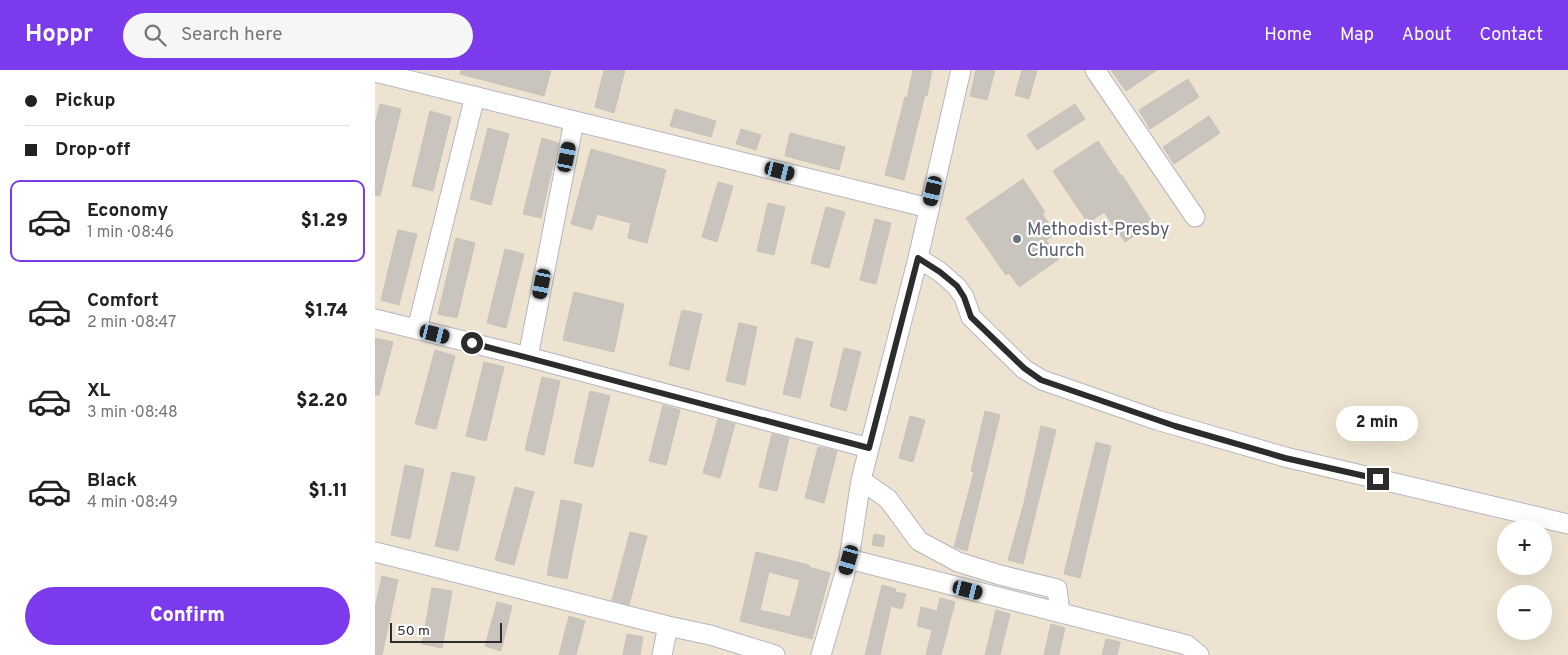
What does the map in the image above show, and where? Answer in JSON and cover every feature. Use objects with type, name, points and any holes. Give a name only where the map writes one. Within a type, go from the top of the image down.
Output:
[{"type":"street","points":[[821,655],[849,560],[861,480],[918,258],[961,70]]},
{"type":"street","points":[[1095,70],[1195,218]]},
{"type":"street","points":[[375,72],[929,208]]},
{"type":"street","points":[[417,329],[475,96]]},
{"type":"street","points":[[528,357],[574,121]]},
{"type":"street","points":[[918,258],[957,286],[964,297],[971,317],[1024,368],[1041,380],[1157,420],[1285,458],[1568,524]]},
{"type":"street","points":[[375,319],[528,357],[869,448]]},
{"type":"street","points":[[861,480],[888,499],[919,540],[958,562],[1057,589],[1060,613]]},
{"type":"street","points":[[375,552],[710,635],[775,655]]},
{"type":"street","points":[[849,560],[1187,645],[1199,655]]},
{"type":"street","points":[[662,655],[668,626]]},
{"type":"shaded area","points":[[375,70],[1568,70],[1568,655],[375,655]]},
{"type":"building","points":[[461,70],[551,70],[544,96],[460,74]]},
{"type":"building","points":[[604,70],[625,70],[614,113],[595,107]]},
{"type":"building","points":[[913,70],[932,70],[927,96],[925,95],[904,180],[885,175]]},
{"type":"building","points":[[976,70],[995,70],[987,100],[970,96]]},
{"type":"building","points":[[1022,70],[1037,70],[1029,99],[1015,95]]},
{"type":"building","points":[[1111,70],[1157,70],[1126,91]]},
{"type":"building","points":[[1188,79],[1199,97],[1150,129],[1139,110]]},
{"type":"building","points":[[380,104],[401,109],[380,196],[375,195],[375,125]]},
{"type":"building","points":[[1075,104],[1085,119],[1037,150],[1027,135]]},
{"type":"building","points":[[675,109],[716,121],[711,137],[670,126]]},
{"type":"building","points":[[430,111],[451,117],[433,191],[412,186]]},
{"type":"building","points":[[1209,116],[1220,133],[1174,164],[1163,147]]},
{"type":"building","points":[[488,128],[509,134],[491,205],[470,199]]},
{"type":"building","points":[[741,129],[761,135],[756,150],[736,144]]},
{"type":"building","points":[[790,133],[845,147],[839,170],[785,156]]},
{"type":"building","points":[[542,138],[558,143],[541,218],[523,214]]},
{"type":"building","points":[[1098,141],[1153,223],[1125,242],[1104,212],[1088,223],[1053,171]]},
{"type":"building","points":[[591,149],[666,170],[647,243],[628,238],[631,223],[597,214],[592,230],[571,224]]},
{"type":"building","points":[[1023,179],[1045,212],[1042,214],[1056,233],[1046,240],[1059,259],[1019,287],[1009,273],[1006,275],[966,218]]},
{"type":"building","points":[[718,182],[733,186],[717,242],[702,237]]},
{"type":"building","points":[[768,203],[785,207],[774,255],[757,251]]},
{"type":"building","points":[[826,207],[845,212],[829,268],[811,263]]},
{"type":"building","points":[[875,219],[891,223],[876,284],[860,280]]},
{"type":"building","points":[[398,230],[417,234],[399,305],[381,300]]},
{"type":"building","points":[[456,238],[475,243],[457,318],[438,314]]},
{"type":"building","points":[[505,249],[524,254],[506,328],[487,323]]},
{"type":"building","points":[[574,292],[624,304],[614,352],[563,340]]},
{"type":"building","points":[[682,310],[702,314],[689,370],[669,365]]},
{"type":"building","points":[[739,323],[757,327],[745,385],[726,381]]},
{"type":"building","points":[[375,338],[393,342],[379,395],[375,395]]},
{"type":"building","points":[[796,338],[813,342],[800,398],[783,394]]},
{"type":"building","points":[[844,348],[861,352],[846,411],[830,406]]},
{"type":"building","points":[[435,350],[455,356],[436,429],[415,424]]},
{"type":"building","points":[[484,362],[504,367],[486,441],[466,436]]},
{"type":"building","points":[[542,377],[560,381],[544,455],[525,450]]},
{"type":"building","points":[[590,391],[610,396],[593,467],[574,463]]},
{"type":"building","points":[[663,405],[680,410],[666,465],[649,461]]},
{"type":"building","points":[[985,411],[1000,415],[967,551],[954,547],[974,472],[971,471]]},
{"type":"building","points":[[910,416],[925,420],[913,462],[899,458]]},
{"type":"building","points":[[718,419],[735,424],[720,478],[703,473]]},
{"type":"building","points":[[1041,426],[1056,430],[1023,564],[1008,560],[1024,503]]},
{"type":"building","points":[[772,434],[789,438],[777,491],[759,487]]},
{"type":"building","points":[[1096,442],[1111,446],[1080,578],[1064,574]]},
{"type":"building","points":[[818,447],[837,451],[824,503],[805,498]]},
{"type":"building","points":[[405,465],[424,469],[410,539],[391,535]]},
{"type":"building","points":[[452,472],[475,477],[458,551],[435,546]]},
{"type":"building","points":[[515,487],[534,492],[514,565],[495,560]]},
{"type":"building","points":[[561,500],[582,504],[567,579],[547,575]]},
{"type":"building","points":[[630,532],[647,536],[629,605],[612,600]]},
{"type":"building","points":[[874,534],[885,536],[883,547],[872,545]]},
{"type":"building","points":[[756,552],[809,565],[809,567],[830,573],[812,639],[740,621]],"holes":[[[769,572],[800,580],[790,617],[760,610]]]},
{"type":"building","points":[[382,576],[398,580],[382,655],[375,655],[375,607]]},
{"type":"building","points":[[882,585],[896,589],[895,592],[906,594],[902,609],[891,606],[880,655],[865,655]]},
{"type":"building","points":[[432,588],[452,591],[442,648],[422,644]]},
{"type":"building","points":[[940,598],[955,602],[941,655],[926,655],[932,630],[917,626],[921,607],[937,611]]},
{"type":"building","points":[[497,602],[512,606],[501,651],[485,646]]},
{"type":"building","points":[[996,610],[1010,614],[1000,655],[985,655]]},
{"type":"building","points":[[569,616],[585,621],[576,655],[559,655]]},
{"type":"building","points":[[1051,624],[1065,628],[1059,655],[1044,655]]},
{"type":"building","points":[[627,634],[643,637],[640,655],[623,655]]},
{"type":"building","points":[[1106,639],[1120,642],[1117,655],[1102,655]]},
{"type":"place","name":"Methodist-Presby Church","points":[[1017,239]]},
{"type":"route","points":[[472,343],[869,448],[918,258],[957,286],[964,297],[971,317],[1024,368],[1041,380],[1175,426],[1285,458],[1378,479]]}]
